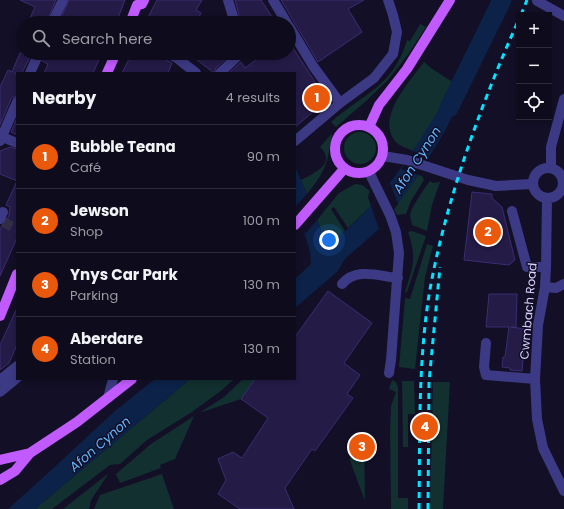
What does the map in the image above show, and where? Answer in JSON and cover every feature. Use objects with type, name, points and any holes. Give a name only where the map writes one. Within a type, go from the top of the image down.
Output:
[{"type":"main road","points":[[369,127],[379,105],[408,69],[450,0]]},
{"type":"main road","points":[[133,16],[139,2]]},
{"type":"main road","points":[[107,72],[113,60]]},
{"type":"main road","points":[[362,125],[369,127],[375,131],[383,142],[383,156],[375,168],[369,172],[356,174],[344,169],[336,156],[336,140],[347,128],[362,125]]},
{"type":"main road","points":[[296,224],[344,169]]},
{"type":"main road","points":[[0,316],[16,276]]},
{"type":"main road","points":[[0,480],[15,471],[30,453],[77,422],[131,380]]},
{"type":"main road","points":[[0,460],[30,453]]},
{"type":"street","points":[[55,16],[63,0]]},
{"type":"street","points":[[228,0],[233,16]]},
{"type":"street","points":[[273,0],[283,16]]},
{"type":"street","points":[[296,140],[340,103],[374,78],[393,54],[396,32],[393,15],[388,0]]},
{"type":"street","points":[[537,1],[564,16]]},
{"type":"street","points":[[296,38],[313,66],[340,103]]},
{"type":"street","points":[[30,72],[36,60]]},
{"type":"street","points":[[180,60],[195,72]]},
{"type":"street","points":[[221,72],[234,60]]},
{"type":"street","points":[[551,168],[551,147],[564,99]]},
{"type":"street","points":[[16,104],[1,138],[16,143]]},
{"type":"street","points":[[383,156],[407,160],[468,180],[496,186],[532,184]]},
{"type":"street","points":[[546,168],[551,168],[559,172],[564,184],[560,193],[556,197],[547,199],[538,196],[535,193],[532,184],[535,175],[546,168]]},
{"type":"street","points":[[369,172],[390,215],[398,240],[398,278],[389,373]]},
{"type":"street","name":"Cwmbach Road","points":[[547,199],[545,287],[538,325],[536,379],[537,419],[543,448],[564,491]]},
{"type":"street","points":[[512,211],[527,267],[546,267]]},
{"type":"street","points":[[342,284],[347,278],[354,274],[398,278]]},
{"type":"street","points":[[545,287],[556,288],[564,284]]},
{"type":"street","points":[[486,343],[484,367],[486,375],[536,379]]},
{"type":"street","points":[[0,380],[16,367]]},
{"type":"street","points":[[0,392],[16,379]]},
{"type":"street","points":[[108,398],[114,380]]},
{"type":"green space","points":[[420,24],[426,27],[407,56],[388,80],[336,127],[331,122],[386,79],[394,69],[401,56],[407,40],[410,41]]},
{"type":"green space","points":[[424,62],[454,83],[429,128],[413,151],[400,145],[394,140],[390,131],[390,120],[392,110],[397,99]]},
{"type":"green space","points":[[360,132],[366,133],[373,139],[376,148],[375,154],[369,161],[360,164],[354,163],[347,157],[344,148],[345,142],[351,135]]},
{"type":"green space","points":[[332,133],[325,166],[307,194],[301,180],[317,171],[325,163],[325,153],[320,147]]},
{"type":"green space","points":[[418,175],[422,176],[424,180],[411,201],[406,214],[397,215],[394,209]]},
{"type":"green space","points":[[430,181],[433,183],[440,182],[432,205],[427,231],[412,225],[410,215],[415,203]]},
{"type":"green space","points":[[355,184],[362,185],[370,191],[368,197],[371,206],[348,228],[334,207],[331,209],[345,231],[328,247],[317,220],[339,193]]},
{"type":"green space","points":[[412,231],[426,236],[407,292],[405,292],[413,262],[411,241],[408,232]]},
{"type":"green space","points":[[427,244],[433,246],[425,277],[415,369],[399,367],[405,298],[410,299]]},
{"type":"green space","points":[[189,380],[233,380],[192,412],[147,440],[120,464],[110,465],[52,509],[35,509]]},
{"type":"green space","points":[[242,380],[254,380],[241,399],[199,413],[224,397]]},
{"type":"green space","points":[[392,380],[396,382],[398,387],[398,498],[408,498],[408,509],[391,509],[391,406],[396,392],[389,389]]},
{"type":"green space","points":[[402,381],[414,381],[415,414],[408,414],[408,447],[403,447]]},
{"type":"green space","points":[[433,382],[450,382],[443,509],[430,509]]},
{"type":"green space","points":[[194,416],[175,459],[160,465],[161,468],[120,483],[116,474],[151,444]]},
{"type":"green space","points":[[364,439],[365,501],[349,458],[351,458]]},
{"type":"green space","points":[[109,473],[91,500],[89,509],[63,509]]},
{"type":"green space","points":[[162,474],[174,509],[94,509],[100,495]]},
{"type":"water","points":[[454,83],[466,88],[445,131],[418,175],[379,229],[345,259],[337,272],[296,307],[296,278],[311,264],[310,252],[296,205],[296,168],[328,247],[367,210],[384,190],[406,161]]},
{"type":"water","points":[[154,380],[189,380],[35,509],[8,509],[48,473],[116,410]]},
{"type":"pier","points":[[413,151],[429,157],[418,175],[401,169]]},
{"type":"pier","points":[[390,183],[398,204],[379,229],[371,206]]},
{"type":"pier","points":[[307,194],[317,220],[305,234],[296,206]]},
{"type":"building","points":[[20,0],[56,0],[49,16],[31,16],[35,7]]},
{"type":"building","points":[[69,0],[125,0],[119,16],[62,16]]},
{"type":"building","points":[[157,0],[202,0],[196,10],[201,13],[200,16],[149,16]]},
{"type":"building","points":[[235,0],[261,0],[271,16],[239,16]]},
{"type":"building","points":[[281,0],[364,0],[348,9],[362,32],[318,62],[296,25],[296,16],[291,16]]},
{"type":"building","points":[[296,53],[325,97],[325,102],[296,126],[296,72],[230,72],[241,62],[245,68],[256,60],[296,60]]},
{"type":"building","points":[[17,60],[28,60],[22,72],[15,73],[16,96],[11,99],[0,125],[0,87],[8,70],[12,72]]},
{"type":"building","points":[[99,60],[93,72],[44,72],[48,64],[42,61]]},
{"type":"building","points":[[128,60],[166,60],[172,63],[168,72],[122,72]]},
{"type":"building","points":[[197,60],[225,60],[216,68],[214,72]]},
{"type":"building","points":[[16,120],[16,134],[11,132]]},
{"type":"building","points":[[10,147],[16,149],[16,181],[0,174],[0,151]]},
{"type":"building","points":[[16,183],[16,240],[0,276],[0,230],[2,225],[6,222],[10,207],[6,205]]},
{"type":"building","points":[[472,192],[492,194],[492,198],[502,207],[515,260],[509,265],[464,260]]},
{"type":"building","points":[[328,291],[372,323],[344,363],[360,375],[347,394],[353,398],[315,451],[312,449],[285,488],[294,509],[240,509],[218,494],[226,480],[218,459],[233,452],[242,458],[268,418],[241,399],[254,380],[296,380],[296,336]]},
{"type":"building","points":[[489,294],[517,294],[516,327],[511,327],[526,329],[522,371],[510,370],[510,368],[502,367],[503,357],[505,357],[509,327],[486,327]]},
{"type":"building","points":[[16,310],[16,347],[9,363],[0,370],[0,345]]},
{"type":"waterway","name":"Afon Cynon","points":[[449,108],[502,0]]},
{"type":"tunnel","points":[[3,222],[16,228]]},
{"type":"railway","points":[[522,12],[527,0]]},
{"type":"railway","points":[[419,509],[421,374],[425,321],[436,260],[454,189],[478,119],[516,26]]},
{"type":"railway","points":[[428,509],[429,382],[440,267]]},
{"type":"place","name":"Bubble Teana","points":[[317,98]]},
{"type":"place","name":"Jewson","points":[[488,232]]},
{"type":"place","name":"Aberdare","points":[[425,427]]},
{"type":"place","name":"Ynys Car Park","points":[[362,447]]}]
